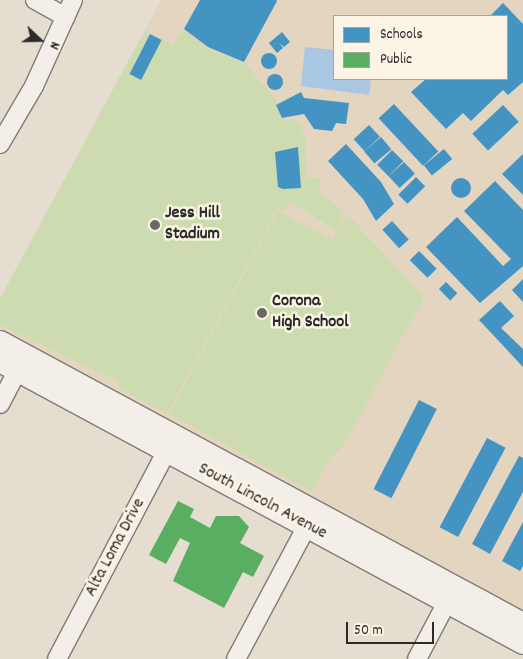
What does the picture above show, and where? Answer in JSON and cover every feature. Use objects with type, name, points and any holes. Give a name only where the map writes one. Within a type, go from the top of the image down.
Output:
[{"type":"main road","name":"South Lincoln Avenue","points":[[0,342],[14,362],[523,624]]},
{"type":"main road","name":"South Lincoln Avenue","points":[[171,443],[307,526],[523,643]]},
{"type":"street","points":[[35,0],[66,17]]},
{"type":"street","points":[[0,144],[34,86],[73,0]]},
{"type":"street","points":[[0,404],[14,362]]},
{"type":"street","name":"Alta Loma Drive","points":[[57,659],[171,443]]},
{"type":"street","points":[[236,659],[307,526]]},
{"type":"street","points":[[417,659],[447,602]]},
{"type":"shaded area","name":"Corona High School","points":[[161,0],[523,0],[523,611],[0,328],[0,298]]},
{"type":"green space","name":"Jess Hill Stadium","points":[[182,29],[210,50],[245,63],[278,103],[281,119],[298,121],[305,136],[306,178],[319,178],[320,192],[344,212],[337,231],[290,201],[284,211],[278,208],[167,414],[117,387],[119,382],[0,325],[0,299],[145,31],[173,45]]},
{"type":"green space","points":[[278,211],[333,240],[347,214],[424,297],[344,445],[330,458],[312,492],[169,414]]},
{"type":"water","points":[[305,47],[333,50],[333,80],[371,80],[369,95],[301,86]]},
{"type":"building: Schools","points":[[200,0],[277,1],[244,62],[208,47],[184,29]]},
{"type":"building: Schools","points":[[503,3],[523,24],[523,82],[508,95],[503,90],[471,121],[463,113],[446,129],[411,92],[425,80],[508,80],[508,15],[491,15]]},
{"type":"building: Schools","points":[[282,32],[290,42],[284,47],[279,43],[283,48],[277,53],[269,43]]},
{"type":"building: Schools","points":[[150,34],[162,40],[141,80],[130,74]]},
{"type":"building: Schools","points":[[269,53],[275,55],[277,61],[275,67],[269,69],[263,67],[261,61],[263,55]]},
{"type":"building: Schools","points":[[275,74],[281,76],[283,82],[281,88],[275,90],[269,88],[267,82],[269,76]]},
{"type":"building: Schools","points":[[301,92],[304,98],[349,103],[346,124],[336,123],[332,131],[314,129],[304,114],[282,118],[276,105]]},
{"type":"building: Schools","points":[[394,104],[438,152],[423,166],[379,118]]},
{"type":"building: Schools","points":[[503,105],[519,122],[488,150],[472,134]]},
{"type":"building: Schools","points":[[369,125],[380,137],[365,151],[354,139]]},
{"type":"building: Schools","points":[[381,137],[391,149],[374,163],[364,151]]},
{"type":"building: Schools","points":[[346,144],[381,182],[394,204],[376,221],[363,199],[328,161]]},
{"type":"building: Schools","points":[[298,147],[301,188],[283,189],[278,187],[275,152]]},
{"type":"building: Schools","points":[[444,149],[452,159],[432,175],[424,165]]},
{"type":"building: Schools","points":[[392,150],[403,161],[388,176],[377,165]]},
{"type":"building: Schools","points":[[523,154],[523,195],[502,174]]},
{"type":"building: Schools","points":[[404,162],[415,174],[400,188],[389,176]]},
{"type":"building: Schools","points":[[416,177],[425,186],[408,204],[398,195]]},
{"type":"building: Schools","points":[[457,178],[465,178],[471,184],[471,192],[465,198],[457,198],[451,192],[451,184]]},
{"type":"building: Schools","points":[[495,181],[523,210],[523,266],[480,303],[426,247],[457,217],[503,266],[511,259],[464,211]]},
{"type":"building: Schools","points":[[392,221],[409,240],[399,248],[382,230]]},
{"type":"building: Schools","points":[[419,251],[437,269],[427,278],[410,260]]},
{"type":"building: Schools","points":[[523,279],[523,302],[512,290]]},
{"type":"building: Schools","points":[[446,282],[457,293],[450,300],[439,289]]},
{"type":"building: Schools","points":[[500,301],[514,316],[501,328],[523,349],[523,367],[479,320]]},
{"type":"building: Schools","points":[[419,400],[437,409],[391,498],[374,489]]},
{"type":"building: Schools","points":[[487,438],[506,448],[458,537],[440,527]]},
{"type":"building: Schools","points":[[519,456],[523,458],[523,492],[490,554],[472,544]]},
{"type":"building: Schools","points":[[523,522],[523,566],[520,571],[502,561]]},
{"type":"building: Public","points":[[178,501],[194,509],[190,517],[210,528],[216,516],[239,516],[249,527],[240,543],[264,556],[253,577],[243,572],[224,608],[173,581],[190,543],[180,538],[166,564],[149,555]]},
{"type":"place","name":"Jess Hill Stadium","points":[[155,225]]},
{"type":"place","name":"Corona High School","points":[[262,313]]}]
